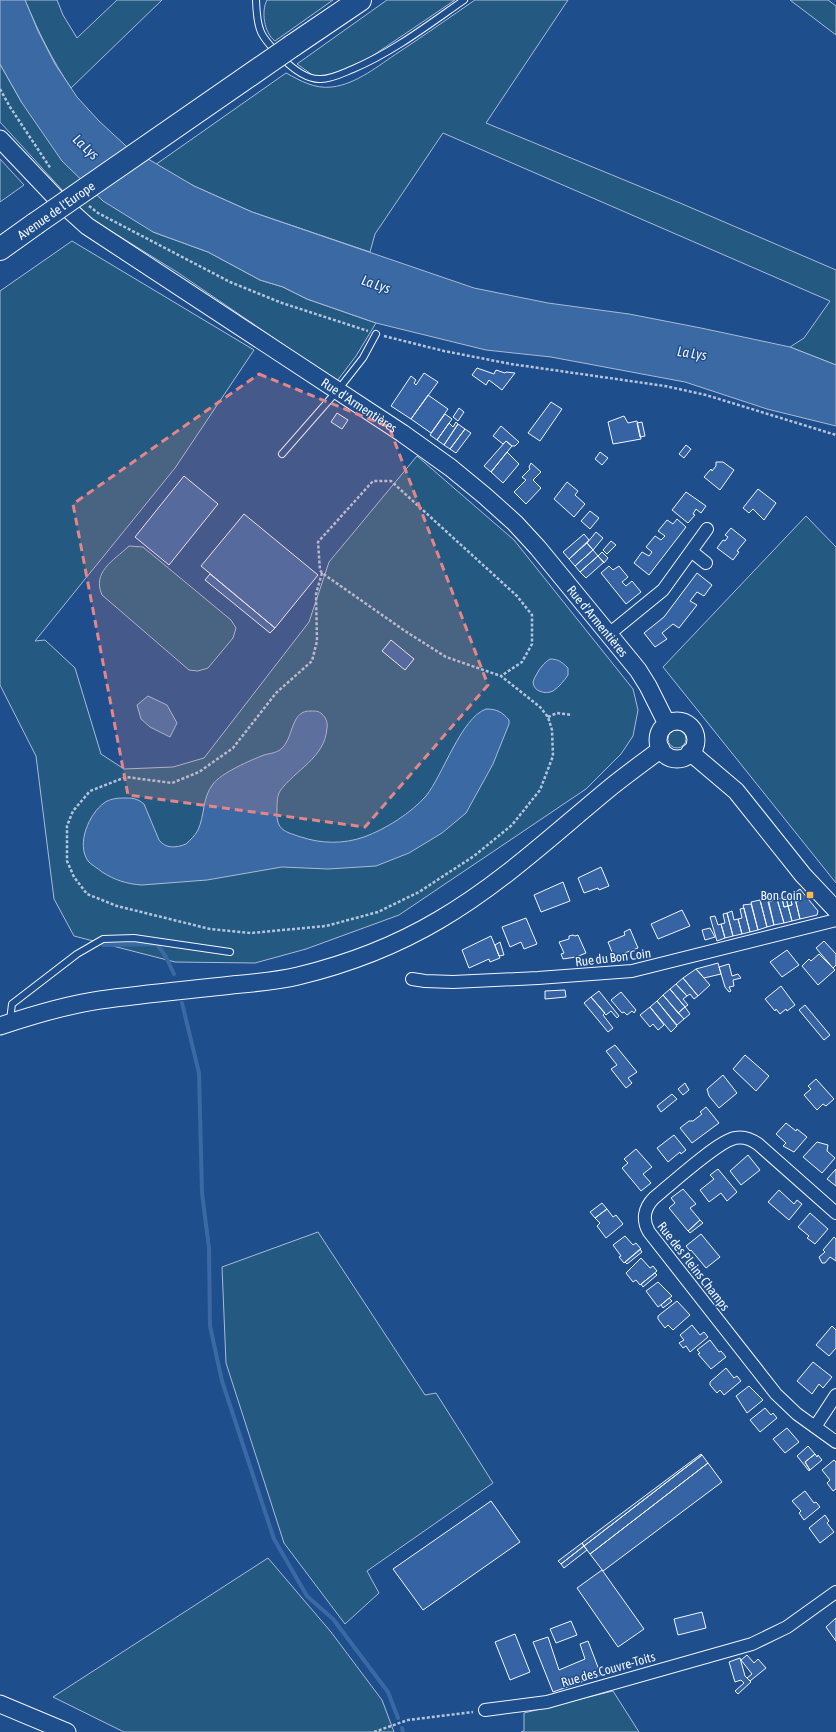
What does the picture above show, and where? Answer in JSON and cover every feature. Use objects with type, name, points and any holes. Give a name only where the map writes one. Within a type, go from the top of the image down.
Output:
[{"type":"highway","name":"Avenue de l'Europe","points":[[0,249],[112,170],[360,0]]},
{"type":"main road","name":"Rue d'Armentières","points":[[0,139],[57,199],[87,226],[338,390],[451,468],[505,513],[538,548],[644,678],[666,724]]},
{"type":"main road","points":[[678,721],[686,723],[695,734],[695,745],[685,756],[675,758],[669,756],[661,750],[659,736],[661,730],[666,724],[678,721]]},
{"type":"main road","points":[[5,1025],[53,1010],[98,1000],[265,982],[297,976],[347,962],[383,949],[415,934],[477,895],[575,819],[613,785],[661,750]]},
{"type":"main road","points":[[690,752],[736,791],[803,875],[836,910]]},
{"type":"main road","points":[[0,1704],[67,1732]]},
{"type":"street","points":[[609,634],[663,590],[707,530]]},
{"type":"street","points":[[691,551],[706,563]]},
{"type":"street","name":"Rue du Bon Coin","points":[[412,979],[453,982],[538,978],[632,971],[836,920]]},
{"type":"street","name":"Rue des Pleins Champs","points":[[836,1213],[758,1144],[749,1138],[739,1137],[723,1142],[654,1198],[645,1214],[646,1226],[649,1232],[776,1394],[790,1408],[836,1442]]},
{"type":"street","points":[[815,1427],[836,1395]]},
{"type":"street","name":"Rue des Couvre-Toits","points":[[485,1710],[547,1702],[752,1644],[787,1627],[836,1592]]},
{"type":"lane","points":[[256,0],[256,22],[265,41],[296,72],[320,80],[341,74],[368,63],[403,43],[464,0]]},
{"type":"lane","points":[[282,454],[338,390],[363,358],[376,334]]},
{"type":"lane","points":[[5,1025],[12,1004],[77,954],[103,939],[134,938],[230,952]]},
{"type":"path","points":[[0,89],[53,173]]},
{"type":"path","points":[[87,203],[98,213],[230,282],[282,302],[376,334],[444,351],[511,364],[665,386],[706,395],[836,435]]},
{"type":"path","points":[[322,573],[316,594],[317,641],[312,661],[276,693],[232,748],[200,772],[172,783],[126,777],[90,791],[73,810],[67,826],[67,861],[74,877],[87,894],[117,906],[210,929],[251,933],[326,926],[378,912],[419,892],[474,856],[512,826],[540,790],[553,756],[552,730],[548,717],[540,707],[501,676],[446,657],[405,631],[322,573],[320,570],[318,542],[373,481],[391,481],[517,596],[532,615],[532,644],[522,662],[501,676]]},
{"type":"path","points":[[548,717],[557,713],[572,715]]},
{"type":"path","points":[[374,1732],[408,1720],[485,1710]]},
{"type":"highlighted area","points":[[259,374],[389,427],[488,685],[365,827],[128,795],[73,504]]},
{"type":"shaded area","points":[[25,0],[57,0],[63,15],[77,38],[117,0],[162,0],[71,88],[46,45]]},
{"type":"shaded area","points":[[267,0],[333,0],[275,41],[268,33],[265,22],[264,10]]},
{"type":"shaded area","points":[[387,0],[455,0],[356,67],[323,77],[314,76],[297,64]]},
{"type":"shaded area","points":[[475,0],[568,0],[486,123],[680,203],[836,270],[836,365],[790,347],[804,338],[830,301],[443,133],[375,234],[370,252],[252,212],[194,186],[155,165],[286,73],[308,84],[319,87],[332,87],[350,82],[376,68]]},
{"type":"shaded area","points":[[790,0],[828,0],[836,6],[836,35]]},
{"type":"shaded area","points":[[0,64],[22,103],[153,232],[208,252],[260,280],[283,287],[307,299],[376,323],[356,356],[337,381],[177,272],[85,215],[0,122]]},
{"type":"shaded area","points":[[0,159],[24,185],[0,202]]},
{"type":"shaded area","points":[[72,241],[254,350],[175,468],[35,641],[45,640],[75,668],[101,754],[124,769],[173,767],[204,758],[309,622],[329,562],[417,456],[514,540],[633,689],[638,710],[633,736],[621,754],[586,789],[399,915],[306,949],[255,963],[175,962],[74,936],[54,899],[36,756],[0,685],[0,291]]},
{"type":"shaded area","points":[[806,516],[836,547],[836,883],[663,667]]},
{"type":"shaded area","points":[[129,546],[143,547],[231,620],[236,628],[233,638],[208,668],[198,671],[189,670],[102,595],[100,580],[102,573],[111,562]]},
{"type":"shaded area","points":[[673,730],[681,730],[686,735],[684,746],[681,748],[673,748],[668,743],[668,735]]},
{"type":"shaded area","points":[[318,1232],[425,1395],[436,1393],[493,1483],[367,1571],[379,1593],[345,1624],[284,1543],[226,1363],[222,1267]]},
{"type":"shaded area","points":[[268,1558],[331,1632],[382,1700],[394,1732],[124,1732],[53,1697]]},
{"type":"shaded area","points":[[613,1691],[639,1732],[521,1732],[524,1731],[524,1713]]},
{"type":"water","name":"La Lys","points":[[0,0],[25,0],[38,31],[55,64],[77,97],[99,121],[126,146],[194,186],[252,212],[474,288],[548,303],[629,314],[790,347],[836,365],[836,426],[767,409],[685,382],[551,357],[486,350],[376,323],[307,299],[283,287],[260,280],[208,252],[153,232],[103,201],[62,161],[22,103],[0,64]]},
{"type":"water","points":[[550,659],[558,660],[564,664],[568,668],[568,675],[557,688],[546,693],[537,690],[533,682],[539,670]]},
{"type":"water","points":[[148,696],[167,705],[177,723],[170,737],[150,727],[141,719],[137,705]]},
{"type":"water","points":[[486,709],[496,710],[502,713],[509,720],[509,724],[493,764],[466,813],[442,833],[409,853],[376,866],[328,869],[282,867],[207,880],[142,885],[126,883],[107,875],[89,862],[85,854],[83,846],[84,838],[93,814],[106,802],[119,798],[130,798],[144,804],[159,840],[162,843],[171,847],[186,844],[198,830],[205,801],[209,789],[213,784],[237,767],[258,757],[277,752],[287,742],[296,719],[305,712],[311,711],[320,712],[326,719],[327,726],[325,738],[321,748],[315,756],[286,783],[280,791],[277,804],[279,825],[289,833],[317,841],[341,842],[364,837],[381,830],[398,820],[426,796],[468,723],[477,714]]},
{"type":"building","points":[[477,368],[494,374],[496,370],[505,373],[515,373],[502,390],[489,380],[486,385],[472,375]]},
{"type":"building","points":[[424,373],[438,382],[411,419],[391,406],[411,376],[416,380],[414,383],[416,385]]},
{"type":"building","points":[[428,395],[448,409],[431,433],[411,419]]},
{"type":"building","points":[[551,402],[562,409],[540,441],[528,433]]},
{"type":"building","points":[[459,408],[464,412],[458,421],[453,417]]},
{"type":"building","points":[[337,413],[348,420],[342,429],[331,422]]},
{"type":"building","points":[[445,414],[452,419],[437,440],[430,435]]},
{"type":"building","points":[[624,416],[628,423],[637,421],[641,439],[613,444],[608,422]]},
{"type":"building","points":[[456,422],[458,424],[444,445],[437,440],[449,423],[453,427]]},
{"type":"building","points":[[642,422],[645,436],[640,437],[637,423]]},
{"type":"building","points":[[458,424],[465,429],[450,449],[444,445]]},
{"type":"building","points":[[501,426],[519,442],[515,446],[512,446],[506,441],[503,444],[493,436]]},
{"type":"building","points":[[465,429],[471,433],[456,453],[450,449]]},
{"type":"building","points":[[506,441],[512,446],[491,472],[484,466]]},
{"type":"building","points":[[686,445],[691,449],[684,458],[679,454]]},
{"type":"building","points":[[507,452],[519,464],[503,483],[491,472]]},
{"type":"building","points":[[600,452],[608,458],[602,465],[595,459]]},
{"type":"building","points":[[716,462],[723,462],[734,470],[720,490],[704,477],[716,466]]},
{"type":"building","points":[[531,463],[541,472],[533,480],[541,488],[526,504],[514,492],[526,480],[522,477],[530,469],[529,467]]},
{"type":"building","points":[[184,476],[218,504],[169,565],[135,537]]},
{"type":"building","points":[[567,482],[578,491],[575,495],[585,504],[574,517],[554,499]]},
{"type":"building","points":[[758,489],[776,503],[764,520],[753,509],[749,513],[743,508]]},
{"type":"building","points":[[686,492],[706,506],[701,513],[696,509],[693,514],[695,515],[688,523],[672,510]]},
{"type":"building","points":[[590,511],[599,518],[590,529],[581,521]]},
{"type":"building","points":[[244,514],[318,575],[275,628],[201,566]]},
{"type":"building","points":[[677,519],[686,527],[649,575],[634,563],[642,552],[649,556],[652,552],[646,547],[655,536],[661,540],[665,536],[658,531],[667,520],[673,524]]},
{"type":"building","points":[[731,528],[746,540],[737,551],[739,552],[733,560],[717,548],[723,540],[725,541],[728,537],[725,535]]},
{"type":"building","points":[[596,532],[603,538],[593,550],[587,543]]},
{"type":"building","points":[[584,534],[589,540],[569,559],[563,552]]},
{"type":"building","points":[[611,541],[616,545],[607,554],[603,550]]},
{"type":"building","points":[[587,543],[593,550],[575,566],[569,559]]},
{"type":"building","points":[[593,550],[598,556],[580,572],[575,566]]},
{"type":"building","points":[[602,552],[608,558],[604,563],[598,556]]},
{"type":"building","points":[[598,556],[604,562],[586,578],[580,572]]},
{"type":"building","points":[[609,566],[613,570],[619,566],[628,577],[622,582],[626,586],[632,581],[641,592],[626,604],[601,573]]},
{"type":"building","points":[[697,573],[712,585],[704,596],[697,592],[690,601],[697,605],[679,628],[673,624],[662,633],[667,639],[655,647],[644,633],[664,617]]},
{"type":"building","points":[[210,574],[275,628],[270,633],[205,580]]},
{"type":"building","points":[[391,640],[414,659],[405,670],[382,651]]},
{"type":"building","points":[[601,867],[609,886],[584,893],[578,878]]},
{"type":"building","points":[[563,882],[570,901],[541,912],[534,895]]},
{"type":"building","points":[[800,889],[818,911],[817,915],[800,919],[796,902],[802,899],[796,892]]},
{"type":"building","points":[[794,895],[800,919],[792,921],[788,906],[792,905],[790,896]]},
{"type":"building","points":[[790,896],[792,905],[788,906],[786,897]]},
{"type":"building","points":[[786,897],[788,906],[784,907],[782,898]]},
{"type":"building","points":[[768,898],[774,925],[767,927],[760,900]]},
{"type":"building","points":[[782,898],[784,907],[788,906],[792,921],[784,923],[777,899]]},
{"type":"building","points":[[777,899],[784,923],[774,925],[768,902]]},
{"type":"building","points":[[760,900],[767,927],[758,930],[751,902]]},
{"type":"building","points":[[751,904],[758,930],[750,932],[743,905]]},
{"type":"building","points":[[744,908],[750,932],[742,934],[738,919],[742,918],[740,909]]},
{"type":"building","points":[[682,910],[690,926],[658,939],[651,924]]},
{"type":"building","points":[[732,911],[734,920],[738,919],[742,934],[733,936],[727,913]]},
{"type":"building","points":[[727,913],[733,936],[725,938],[721,924],[725,923],[723,914]]},
{"type":"building","points":[[715,916],[718,925],[721,924],[725,938],[717,941],[710,917]]},
{"type":"building","points":[[526,918],[537,944],[524,949],[521,942],[510,947],[502,927]]},
{"type":"building","points":[[710,928],[715,937],[705,940],[702,930]]},
{"type":"building","points":[[630,929],[638,948],[614,957],[608,942],[625,935],[624,932]]},
{"type":"building","points":[[578,935],[586,953],[576,957],[563,959],[561,954],[564,953],[559,942],[569,939],[569,936]]},
{"type":"building","points":[[491,936],[500,958],[490,962],[489,959],[469,968],[462,950]]},
{"type":"building","points":[[824,941],[836,954],[836,965],[833,968],[816,948]]},
{"type":"building","points":[[500,942],[504,955],[499,956],[495,945]]},
{"type":"building","points":[[787,950],[799,965],[782,977],[770,962]]},
{"type":"building","points":[[819,954],[835,970],[818,985],[802,966],[809,959],[811,961]]},
{"type":"building","points":[[718,963],[721,974],[704,978],[696,969]]},
{"type":"building","points":[[729,964],[732,976],[738,974],[741,978],[733,980],[734,986],[729,987],[731,991],[729,992],[725,987],[719,967]]},
{"type":"building","points":[[696,969],[710,985],[698,996],[683,978]]},
{"type":"building","points":[[683,978],[698,996],[694,999],[690,994],[687,996],[676,984]]},
{"type":"building","points":[[676,984],[687,996],[683,999],[688,1005],[685,1007],[670,989]]},
{"type":"building","points":[[781,986],[795,1005],[787,1011],[786,1009],[780,1014],[776,1009],[775,1011],[765,999]]},
{"type":"building","points":[[670,989],[685,1007],[678,1013],[663,995]]},
{"type":"building","points":[[565,990],[566,997],[545,999],[545,991]]},
{"type":"building","points":[[599,991],[619,1016],[617,1018],[611,1011],[606,1015],[591,997]]},
{"type":"building","points":[[621,992],[636,1010],[634,1013],[632,1011],[627,1015],[624,1012],[622,1013],[611,1000]]},
{"type":"building","points":[[663,995],[684,1019],[677,1025],[657,1001]]},
{"type":"building","points":[[591,997],[605,1013],[603,1015],[613,1028],[608,1032],[584,1003]]},
{"type":"building","points":[[657,1001],[677,1026],[671,1032],[650,1007]]},
{"type":"building","points":[[805,1005],[830,1035],[824,1040],[799,1010]]},
{"type":"building","points":[[650,1007],[664,1025],[658,1030],[653,1024],[650,1027],[640,1015]]},
{"type":"building","points":[[685,1007],[690,1014],[684,1019],[678,1013]]},
{"type":"building","points":[[615,1045],[637,1072],[628,1078],[632,1083],[626,1088],[611,1069],[617,1065],[606,1051]]},
{"type":"building","points":[[745,1055],[769,1076],[756,1091],[733,1069]]},
{"type":"building","points":[[723,1075],[737,1093],[719,1108],[709,1096],[707,1089]]},
{"type":"building","points":[[816,1079],[834,1099],[826,1106],[823,1104],[817,1110],[804,1095],[811,1089],[808,1086]]},
{"type":"building","points":[[685,1083],[689,1090],[683,1095],[678,1089]]},
{"type":"building","points":[[672,1094],[677,1099],[661,1112],[657,1106]]},
{"type":"building","points":[[706,1107],[719,1123],[692,1143],[680,1128],[702,1114],[700,1112]]},
{"type":"building","points":[[786,1123],[807,1137],[794,1152],[783,1146],[786,1143],[776,1134]]},
{"type":"building","points":[[674,1135],[686,1150],[681,1154],[680,1152],[668,1162],[657,1148]]},
{"type":"building","points":[[817,1142],[828,1145],[827,1151],[835,1158],[822,1173],[803,1157]]},
{"type":"building","points":[[636,1149],[652,1167],[643,1174],[651,1183],[641,1191],[622,1168],[628,1163],[624,1159]]},
{"type":"building","points":[[748,1155],[760,1170],[741,1185],[730,1171]]},
{"type":"building","points":[[718,1169],[737,1192],[727,1201],[721,1193],[709,1202],[700,1190],[714,1179],[710,1175]]},
{"type":"building","points":[[836,1169],[836,1186],[827,1179]]},
{"type":"building","points":[[683,1189],[696,1204],[690,1208],[700,1220],[688,1231],[669,1208],[675,1203],[671,1198]]},
{"type":"building","points":[[779,1190],[794,1204],[797,1200],[802,1204],[789,1220],[768,1202]]},
{"type":"building","points":[[602,1203],[607,1209],[595,1218],[590,1212]]},
{"type":"building","points":[[607,1209],[613,1217],[616,1215],[623,1224],[606,1238],[597,1226],[600,1223],[595,1218]]},
{"type":"building","points":[[810,1213],[828,1229],[815,1244],[807,1238],[809,1236],[798,1227]]},
{"type":"building","points":[[700,1220],[703,1223],[690,1233],[688,1231]]},
{"type":"building","points":[[701,1234],[720,1257],[706,1268],[686,1246]]},
{"type":"building","points":[[625,1236],[633,1245],[636,1243],[641,1249],[624,1263],[613,1245]]},
{"type":"building","points":[[834,1237],[836,1239],[836,1261],[830,1257],[825,1263],[822,1263],[819,1257],[825,1252],[823,1250]]},
{"type":"building","points":[[640,1249],[642,1252],[627,1264],[625,1262]]},
{"type":"building","points":[[641,1258],[650,1268],[653,1266],[657,1271],[640,1285],[636,1280],[633,1282],[626,1273]]},
{"type":"building","points":[[655,1273],[657,1275],[643,1287],[641,1284]]},
{"type":"building","points":[[658,1282],[672,1296],[658,1307],[646,1291]]},
{"type":"building","points":[[669,1298],[672,1301],[663,1308],[661,1305]]},
{"type":"building","points":[[677,1301],[690,1315],[673,1330],[668,1325],[665,1328],[658,1319],[658,1316]]},
{"type":"building","points":[[692,1325],[700,1335],[704,1332],[708,1337],[690,1352],[686,1346],[683,1348],[679,1343],[684,1340],[680,1335]]},
{"type":"building","points":[[832,1326],[836,1330],[836,1348],[829,1356],[816,1345]]},
{"type":"building","points":[[710,1340],[719,1352],[721,1351],[726,1357],[711,1369],[698,1354],[700,1353],[697,1350]]},
{"type":"building","points":[[813,1362],[832,1377],[823,1388],[819,1384],[812,1394],[797,1381]]},
{"type":"building","points":[[726,1368],[734,1378],[737,1376],[741,1381],[724,1395],[720,1390],[717,1393],[710,1385],[710,1382]]},
{"type":"building","points":[[749,1386],[763,1400],[747,1413],[736,1396]]},
{"type":"building","points":[[765,1408],[771,1415],[773,1413],[777,1418],[760,1432],[750,1420]]},
{"type":"building","points":[[787,1428],[799,1442],[785,1453],[773,1439]]},
{"type":"building","points":[[808,1446],[815,1454],[805,1462],[810,1470],[809,1471],[797,1456]]},
{"type":"building","points":[[701,1454],[702,1455],[584,1546],[582,1543]]},
{"type":"building","points":[[815,1454],[822,1460],[810,1470],[805,1462]]},
{"type":"building","points":[[702,1455],[708,1463],[590,1554],[584,1546]]},
{"type":"building","points":[[834,1460],[836,1462],[836,1489],[833,1491],[827,1483],[830,1480],[822,1470]]},
{"type":"building","points":[[708,1463],[722,1482],[603,1571],[590,1554]]},
{"type":"building","points":[[805,1491],[814,1503],[816,1502],[820,1507],[804,1520],[799,1513],[801,1511],[792,1501]]},
{"type":"building","points":[[491,1501],[520,1542],[423,1610],[393,1569]]},
{"type":"building","points":[[825,1515],[829,1521],[827,1523],[834,1532],[820,1543],[809,1528]]},
{"type":"building","points":[[582,1543],[584,1546],[561,1564],[558,1561]]},
{"type":"building","points":[[584,1546],[587,1550],[564,1568],[561,1564]]},
{"type":"building","points":[[602,1570],[644,1629],[618,1647],[577,1588]]},
{"type":"building","points":[[702,1612],[706,1628],[678,1635],[674,1619]]},
{"type":"building","points":[[836,1618],[836,1641],[826,1627]]},
{"type":"building","points":[[571,1621],[577,1635],[556,1643],[550,1629]]},
{"type":"building","points":[[515,1634],[530,1672],[510,1680],[495,1642]]},
{"type":"building","points":[[548,1637],[559,1670],[585,1659],[580,1644],[588,1641],[601,1675],[553,1692],[533,1642]]},
{"type":"building","points":[[747,1655],[754,1663],[758,1659],[766,1668],[750,1681],[747,1678],[752,1674],[741,1660]]},
{"type":"building","points":[[740,1658],[745,1676],[751,1682],[738,1694],[735,1691],[744,1683],[741,1680],[735,1682],[729,1662]]},
{"type":"waterway","points":[[103,945],[157,944],[166,957],[174,974]]},
{"type":"waterway","points":[[182,1003],[199,1073],[202,1193],[209,1248],[210,1326],[222,1381],[274,1539],[307,1596],[333,1619],[388,1692],[398,1718]]},
{"type":"waterway","points":[[402,1728],[403,1732]]},
{"type":"place","name":"Bon Coin","points":[[810,895]]}]
